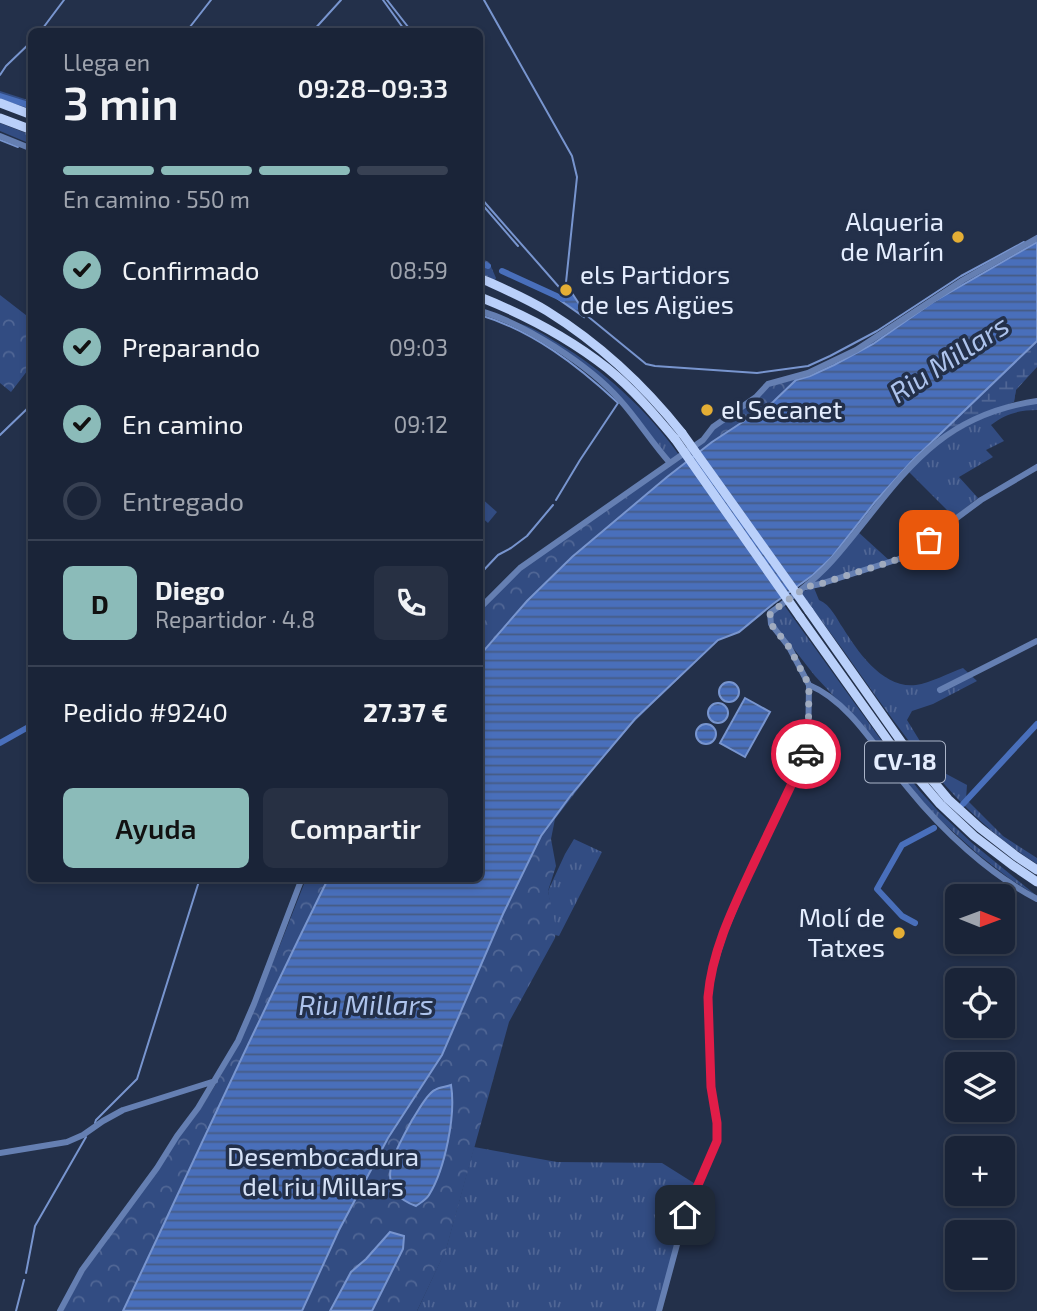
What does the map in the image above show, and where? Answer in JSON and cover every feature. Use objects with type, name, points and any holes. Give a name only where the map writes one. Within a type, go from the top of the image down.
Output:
[{"type":"main road","points":[[0,103],[28,114]]},
{"type":"main road","points":[[0,118],[28,128]]},
{"type":"main road","name":"CV-18","points":[[483,279],[546,310],[617,363],[640,385],[907,750],[948,799],[980,828],[1037,870]]},
{"type":"main road","name":"CV-18","points":[[483,298],[535,321],[608,369],[678,436]]},
{"type":"main road","name":"CV-18","points":[[805,614],[899,756],[940,804],[974,836],[1037,881]]},
{"type":"street","points":[[0,136],[28,147]]},
{"type":"street","points":[[483,605],[520,568],[703,440],[713,427],[756,397],[768,384],[808,373],[856,350],[963,280],[1037,238]]},
{"type":"street","points":[[483,312],[517,325],[564,353],[596,377],[619,398],[670,463]]},
{"type":"street","points":[[659,1311],[685,1215],[717,1141],[711,1087],[708,997],[712,972],[730,917],[808,750],[809,685],[789,647],[771,624],[770,613],[806,587],[830,563],[900,476],[930,446],[980,417],[1015,404],[1037,401]]},
{"type":"street","points":[[806,587],[899,559],[981,500],[1037,467]]},
{"type":"street","points":[[940,690],[1037,641]]},
{"type":"street","points":[[809,685],[836,700],[940,824],[996,872],[1037,899]]},
{"type":"street","points":[[60,1311],[82,1270],[198,1108],[238,1041],[300,882]]},
{"type":"street","points":[[0,1153],[67,1142],[123,1110],[215,1080]]},
{"type":"green space","points":[[0,91],[28,100],[28,110],[0,100]]},
{"type":"green space","points":[[0,123],[28,134],[28,143],[0,131]]},
{"type":"green space","name":"Riu Millars","points":[[1037,241],[1037,367],[1016,390],[1014,401],[975,416],[931,442],[876,501],[831,558],[813,576],[739,632],[718,640],[632,724],[555,819],[551,839],[556,866],[548,891],[556,927],[555,938],[509,1022],[446,1250],[417,1311],[63,1311],[84,1272],[216,1084],[234,1051],[305,882],[483,882],[483,608],[520,571],[716,428],[769,386],[809,376]]},
{"type":"green space","points":[[483,259],[489,262],[495,280],[483,274]]},
{"type":"green space","points":[[0,295],[28,317],[28,370],[11,392],[0,383]]},
{"type":"green space","points":[[516,323],[546,336],[608,378],[653,422],[679,455],[670,462],[597,377]]},
{"type":"green space","points":[[1037,340],[1037,366],[1016,389],[1014,402],[975,417],[931,442]]},
{"type":"green space","points":[[1037,402],[1037,410],[1013,413],[991,425],[1004,441],[986,450],[993,457],[959,477],[978,498],[954,517],[908,471],[931,448],[973,422],[1006,408]]},
{"type":"green space","points":[[483,500],[497,512],[488,523],[483,519]]},
{"type":"green space","points":[[857,531],[890,561],[808,586]]},
{"type":"green space","points":[[814,588],[819,600],[830,608],[864,658],[882,675],[904,685],[916,685],[963,668],[977,681],[933,704],[912,711],[907,720],[937,769],[967,785],[966,799],[1003,836],[1037,858],[1037,864],[984,824],[919,754],[800,592]]},
{"type":"green space","points":[[784,605],[919,790],[972,843],[1037,896],[979,855],[909,787],[867,732],[815,676],[775,625],[773,613]]},
{"type":"green space","points":[[574,839],[602,852],[559,936],[555,935],[548,891]]},
{"type":"green space","points":[[474,1147],[557,1162],[662,1163],[697,1185],[658,1311],[417,1311],[446,1249]]},
{"type":"water","name":"Riu Millars","points":[[1037,242],[1037,341],[912,461],[875,502],[831,558],[813,575],[739,632],[718,640],[635,719],[571,795],[541,836],[503,914],[442,1055],[388,1138],[339,1230],[302,1311],[123,1311],[327,882],[483,882],[483,652],[527,601],[572,557],[712,442],[773,402],[796,380],[834,365],[873,344],[933,302]]},
{"type":"water","points":[[570,290],[587,312],[584,317],[557,298],[560,295],[563,297]]},
{"type":"water","points":[[729,682],[736,685],[739,692],[736,699],[729,702],[722,699],[719,692],[722,685]]},
{"type":"water","points":[[745,698],[770,712],[745,757],[720,743]]},
{"type":"water","points":[[718,703],[725,706],[728,713],[725,720],[718,723],[711,720],[708,713],[711,706]]},
{"type":"water","points":[[706,724],[713,727],[716,734],[713,741],[706,744],[699,741],[696,734],[699,727]]},
{"type":"water","points":[[451,1085],[452,1111],[440,1171],[429,1195],[416,1206],[402,1199],[394,1190],[390,1179],[394,1156],[426,1099],[437,1089]]},
{"type":"water","points":[[390,1232],[404,1236],[403,1249],[372,1311],[330,1311],[351,1272]]},
{"type":"waterway","points":[[43,28],[64,0]]},
{"type":"waterway","points":[[189,28],[211,0]]},
{"type":"waterway","points":[[316,28],[341,0]]},
{"type":"waterway","points":[[383,0],[403,28]]},
{"type":"waterway","points":[[387,0],[409,28]]},
{"type":"waterway","points":[[484,0],[572,156],[577,177],[565,292]]},
{"type":"waterway","points":[[0,75],[28,45]]},
{"type":"waterway","points":[[0,96],[28,105]]},
{"type":"waterway","points":[[0,140],[18,147]]},
{"type":"waterway","points":[[483,200],[566,295]]},
{"type":"waterway","points":[[483,205],[518,246]]},
{"type":"waterway","points":[[585,314],[646,364],[757,373],[808,366],[877,331],[961,276],[1024,242]]},
{"type":"waterway","points":[[483,264],[488,266]]},
{"type":"waterway","points":[[502,271],[563,299]]},
{"type":"waterway","points":[[483,316],[536,340],[586,375],[617,402]]},
{"type":"waterway","points":[[556,500],[618,403]]},
{"type":"waterway","points":[[0,435],[28,408]]},
{"type":"waterway","points":[[483,571],[498,555],[527,536],[553,505]]},
{"type":"waterway","points":[[963,804],[1037,724]]},
{"type":"waterway","points":[[0,743],[28,727]]},
{"type":"waterway","points":[[915,923],[902,916],[877,889],[902,845],[934,828]]},
{"type":"waterway","points":[[95,1123],[137,1079],[199,882]]},
{"type":"waterway","points":[[26,1273],[35,1226],[86,1137]]},
{"type":"waterway","points":[[16,1311],[24,1280]]},
{"type":"way so far","points":[[806,754],[809,685],[789,647],[771,624],[770,613],[806,587],[899,559],[929,540]]},
{"type":"place","name":"Alqueria de Marín","points":[[958,237]]},
{"type":"place","name":"els Partidors de les Aigües","points":[[566,290]]},
{"type":"place","name":"el Secanet","points":[[707,410]]},
{"type":"place","name":"Molí de Tatxes","points":[[899,933]]},
{"type":"route","points":[[685,1215],[717,1141],[711,1087],[708,997],[717,953],[748,876],[806,754]]},
{"type":"park label","name":"Desembocadura del riu Millars","points":[[323,1172]]}]
